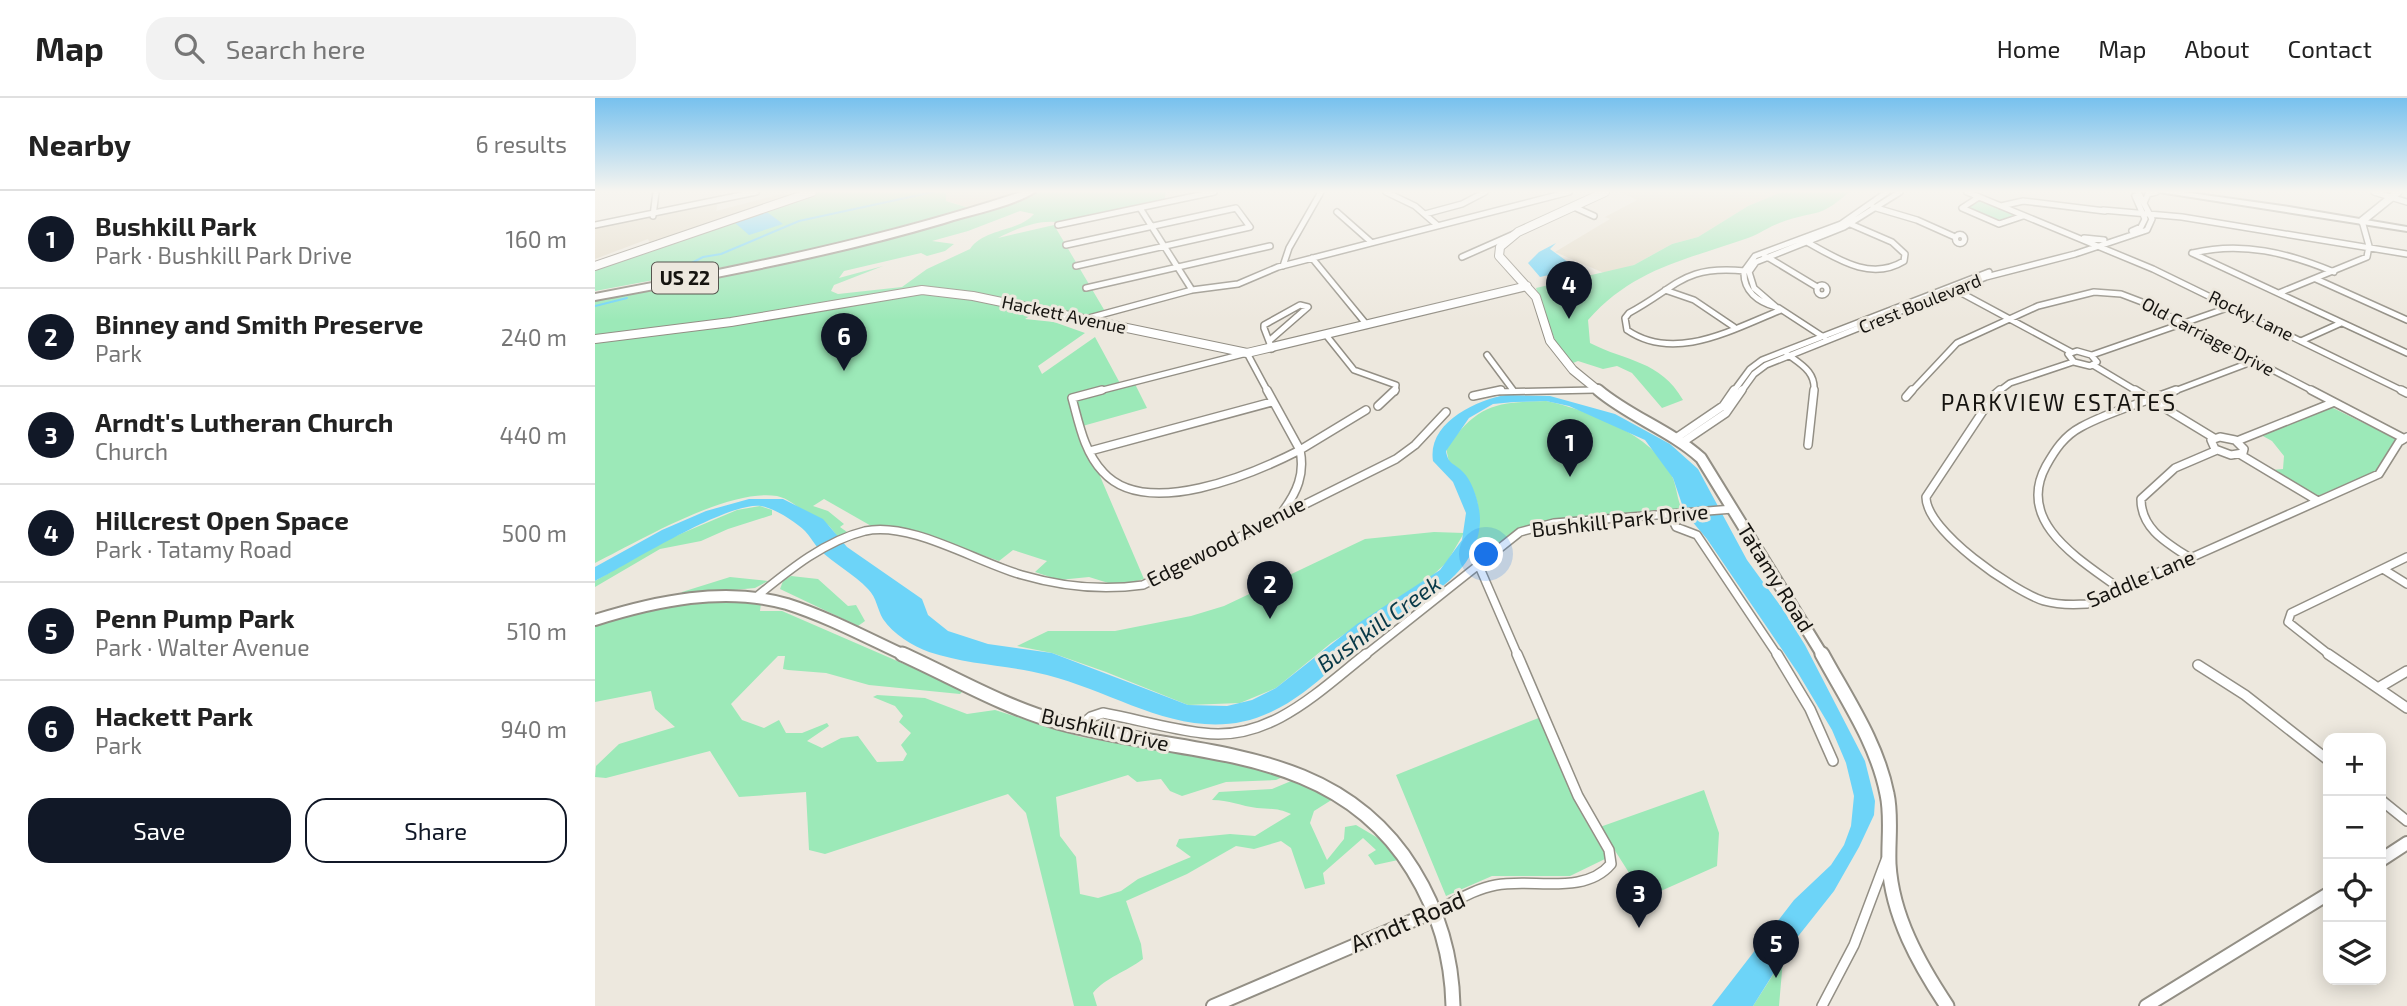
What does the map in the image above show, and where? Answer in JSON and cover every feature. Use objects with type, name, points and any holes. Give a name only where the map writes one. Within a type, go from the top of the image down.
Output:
[{"type":"highway","name":"US 22","points":[[595,296],[851,244],[883,234]]},
{"type":"highway","name":"US 22","points":[[595,296],[831,251],[894,234]]},
{"type":"main road","points":[[595,266],[688,234]]},
{"type":"main road","points":[[1499,248],[1515,234]]},
{"type":"main road","name":"Tatamy Road","points":[[1499,248],[1499,256],[1504,263],[1538,300],[1553,347],[1595,390],[1628,413],[1679,440],[1704,461],[1726,510],[1849,700],[1876,752],[1888,797],[1888,852],[1893,894],[1901,922],[1926,974],[1947,1006]]},
{"type":"main road","name":"Hackett Avenue","points":[[595,339],[730,322],[922,290],[973,296],[1247,353],[1271,345],[1367,326],[1527,286]]},
{"type":"main road","name":"Bushkill Drive","points":[[595,620],[682,599],[756,597],[801,609],[1021,709],[1078,728],[1257,761],[1316,780],[1360,806],[1392,837],[1414,866],[1435,911],[1447,948],[1453,1006]]},
{"type":"street","points":[[1066,245],[1113,234]]},
{"type":"street","points":[[1155,234],[1192,290]]},
{"type":"street","points":[[1076,266],[1218,234]]},
{"type":"street","points":[[1283,265],[1284,257],[1297,234]]},
{"type":"street","points":[[1362,234],[1371,242]]},
{"type":"street","points":[[1084,320],[1192,290],[1238,284],[1283,265],[1401,234]]},
{"type":"street","points":[[1462,257],[1512,234]]},
{"type":"street","points":[[1818,234],[1749,260],[1741,278],[1747,289],[1825,338]]},
{"type":"street","points":[[1804,240],[1839,260],[1863,268],[1885,269],[1904,261],[1904,251],[1873,234]]},
{"type":"street","points":[[1949,234],[1955,237]]},
{"type":"street","name":"Rocky Lane","points":[[2068,234],[2230,306],[2407,393]]},
{"type":"street","name":"Crest Boulevard","points":[[2096,245],[2120,234]]},
{"type":"street","name":"Crest Boulevard","points":[[1679,440],[1729,410],[1760,368],[1786,354],[1953,288],[2134,234]]},
{"type":"street","points":[[2290,234],[2407,254]]},
{"type":"street","points":[[2279,293],[2363,260],[2368,254],[2369,246],[2366,234]]},
{"type":"street","points":[[2075,237],[2104,240]]},
{"type":"street","points":[[1489,243],[1499,248]]},
{"type":"street","points":[[1086,288],[1270,246]]},
{"type":"street","points":[[2334,272],[2303,259],[2234,248],[2213,247],[2192,253],[2407,353]]},
{"type":"street","points":[[1764,255],[1817,286]]},
{"type":"street","points":[[1312,258],[1367,326]]},
{"type":"street","points":[[1746,271],[1718,268],[1697,270],[1627,315],[1625,327],[1637,339],[1655,345],[1680,346],[1778,308]]},
{"type":"street","points":[[2316,279],[2407,320]]},
{"type":"street","points":[[1953,288],[2071,352],[2092,355],[2230,306]]},
{"type":"street","points":[[1665,290],[1694,300],[1734,327]]},
{"type":"street","name":"Old Carriage Drive","points":[[1906,397],[1957,342],[2045,304],[2100,292],[2137,299],[2332,403],[2405,438]]},
{"type":"street","points":[[1300,305],[1308,310],[1271,345],[1264,325],[1300,305]]},
{"type":"street","points":[[2301,341],[2341,323]]},
{"type":"street","points":[[1326,335],[1354,370],[1396,385],[1396,389],[1378,406]]},
{"type":"street","points":[[2071,352],[2067,356],[2073,362],[2093,365],[2214,438],[2237,441],[2332,403]]},
{"type":"street","points":[[1280,514],[1294,497],[1301,481],[1303,467],[1300,450],[1247,353],[1072,398],[1090,451],[1108,478],[1133,490],[1155,493],[1218,482],[1300,450],[1338,430],[1366,410]]},
{"type":"street","points":[[1786,354],[1808,369],[1815,382],[1808,445]]},
{"type":"street","points":[[1487,355],[1513,390]]},
{"type":"street","points":[[2092,355],[2097,362],[2093,365]]},
{"type":"street","points":[[2120,589],[2053,534],[2039,513],[2036,492],[2051,455],[2065,437],[2084,425],[2254,361]]},
{"type":"street","name":"Saddle Lane","points":[[2073,362],[2010,383],[1989,399],[1927,493],[1926,505],[1936,522],[2009,584],[2033,597],[2058,605],[2080,605],[2120,589],[2379,474],[2405,438]]},
{"type":"street","points":[[1473,396],[1513,390],[1595,390]]},
{"type":"street","points":[[1090,451],[1272,402]]},
{"type":"street","name":"Edgewood Avenue","points":[[756,597],[815,555],[851,535],[876,529],[897,530],[1058,586],[1111,590],[1160,579],[1280,514],[1407,452],[1446,412]]},
{"type":"street","points":[[2214,438],[2210,443],[2217,450],[2231,455],[2241,454],[2318,501]]},
{"type":"street","points":[[2237,441],[2244,449],[2241,454]]},
{"type":"street","points":[[2189,558],[2147,524],[2142,513],[2141,499],[2175,468],[2217,450]]},
{"type":"street","name":"Bushkill Park Drive","points":[[1078,728],[1091,717],[1103,713],[1202,735],[1229,734],[1266,724],[1305,703],[1479,566],[1509,538],[1531,528],[1726,510]]},
{"type":"street","points":[[1670,515],[1676,527],[1697,535],[1768,640],[1810,709],[1833,761]]},
{"type":"street","points":[[2407,557],[2291,613],[2288,622],[2313,644],[2407,708]]},
{"type":"street","name":"Arndt Road","points":[[1213,1006],[1498,884],[1584,880],[1598,877],[1610,868],[1609,850],[1578,796],[1479,566]]},
{"type":"street","points":[[2383,569],[2407,584]]},
{"type":"street","points":[[2199,664],[2245,695],[2323,756]]},
{"type":"street","points":[[2378,688],[2407,671]]},
{"type":"street","points":[[2386,804],[2407,821]]},
{"type":"street","points":[[2383,859],[2407,843]]},
{"type":"street","points":[[1822,1006],[1854,945],[1888,852]]},
{"type":"street","points":[[2146,1006],[2323,897]]},
{"type":"shaded area","points":[[595,234],[682,234],[651,245],[648,239],[595,259]]},
{"type":"shaded area","points":[[1584,234],[1702,234],[1672,244],[1634,265],[1604,273],[1555,252]]},
{"type":"green space","points":[[691,234],[869,234],[799,253],[595,291],[595,267]]},
{"type":"green space","points":[[907,234],[956,234],[932,241],[954,244],[945,251],[927,256],[921,253],[844,271],[839,278],[883,266],[834,285],[831,291],[838,294],[902,287],[927,269],[970,249],[989,234],[1006,234],[998,238],[1014,234],[1060,234],[1106,313],[1084,320],[1036,312],[1025,319],[1054,322],[1085,333],[1038,366],[1042,374],[1095,337],[1122,387],[1135,384],[1147,408],[1079,427],[1144,579],[1118,586],[1089,577],[1059,580],[1035,572],[1047,561],[1013,550],[999,561],[901,527],[873,527],[824,499],[813,506],[828,511],[844,524],[840,527],[847,532],[838,538],[824,522],[777,496],[734,500],[709,508],[595,563],[595,341],[735,319],[595,337],[595,300]]},
{"type":"green space","points":[[1702,234],[1756,234],[1642,277],[1606,302],[1588,320],[1590,343],[1653,369],[1674,387],[1683,400],[1662,408],[1632,373],[1617,366],[1603,369],[1578,361],[1573,363],[1557,346],[1536,288],[1634,265],[1672,244]]},
{"type":"green space","points":[[1546,401],[1618,426],[1650,448],[1663,461],[1672,476],[1683,511],[1517,531],[1489,554],[1473,552],[1478,526],[1477,502],[1468,481],[1449,462],[1446,448],[1468,423],[1488,409],[1513,403]]},
{"type":"green space","points":[[2329,406],[2396,439],[2375,472],[2318,496],[2272,470],[2283,469],[2284,456],[2272,441],[2261,435]]},
{"type":"green space","points":[[760,506],[772,510],[772,515],[701,541],[660,549],[595,587],[595,581],[666,540],[737,510]]},
{"type":"green space","points":[[1434,532],[1464,533],[1447,562],[1431,577],[1331,643],[1276,688],[1240,703],[1188,705],[1052,653],[1017,646],[1048,631],[1115,631],[1191,616],[1224,606],[1365,539]]},
{"type":"green space","points":[[791,576],[818,579],[848,606],[856,605],[865,621],[858,626],[780,589],[783,581]]},
{"type":"green space","points":[[730,577],[768,581],[755,588],[681,595],[682,592]]},
{"type":"green space","points":[[736,601],[761,603],[760,611],[782,611],[964,690],[960,694],[869,685],[826,673],[783,669],[785,656],[778,656],[731,704],[742,720],[764,728],[779,720],[786,733],[802,733],[827,723],[829,726],[807,741],[822,748],[841,738],[858,736],[877,762],[903,761],[907,754],[901,745],[911,733],[899,722],[903,716],[895,706],[873,697],[877,695],[925,698],[967,714],[995,710],[1081,737],[1283,772],[1285,776],[1276,780],[1226,782],[1182,796],[1170,791],[1161,779],[1137,782],[1128,775],[1056,797],[1060,836],[1076,857],[1080,894],[1098,898],[1121,891],[1138,879],[1191,857],[1176,846],[1179,839],[1230,834],[1255,836],[1291,814],[1212,800],[1219,792],[1272,789],[1296,779],[1333,799],[1314,811],[1310,823],[1327,860],[1344,839],[1345,827],[1356,825],[1383,841],[1398,860],[1375,865],[1368,855],[1376,850],[1363,838],[1323,873],[1325,884],[1305,889],[1291,848],[1281,841],[1254,849],[1236,846],[1187,874],[1126,901],[1141,944],[1143,959],[1098,987],[1093,993],[1097,1006],[1074,1006],[1026,813],[1008,794],[825,854],[809,850],[806,792],[739,797],[710,751],[606,778],[595,777],[596,766],[619,744],[675,727],[655,709],[651,691],[595,702],[595,625],[664,608]]},
{"type":"green space","points":[[1541,717],[1580,811],[1607,858],[1570,876],[1492,876],[1446,896],[1396,775]]},
{"type":"green space","points":[[1704,790],[1719,833],[1717,866],[1645,898],[1600,827]]},
{"type":"green space","points":[[1783,959],[1779,1006],[1753,1006]]},
{"type":"water","points":[[1556,243],[1550,249],[1568,262],[1566,271],[1540,277],[1528,263],[1539,252]]},
{"type":"water","name":"Bushkill Creek","points":[[1506,395],[1550,396],[1615,414],[1670,444],[1698,469],[1747,560],[1805,645],[1865,761],[1875,801],[1874,815],[1834,891],[1792,944],[1753,1006],[1712,1006],[1794,900],[1831,865],[1844,845],[1851,826],[1854,796],[1846,763],[1832,730],[1798,673],[1707,539],[1685,513],[1673,478],[1645,440],[1569,406],[1546,401],[1493,404],[1469,418],[1446,451],[1450,461],[1470,482],[1480,514],[1477,538],[1461,569],[1435,592],[1374,632],[1303,693],[1271,712],[1242,722],[1186,722],[1047,675],[958,660],[923,649],[892,630],[883,619],[868,589],[817,547],[801,527],[766,507],[746,507],[702,523],[595,581],[595,567],[662,530],[706,511],[749,499],[783,499],[823,519],[847,547],[922,599],[928,615],[948,631],[988,644],[1052,653],[1188,705],[1227,706],[1252,700],[1276,688],[1357,624],[1440,570],[1462,540],[1466,513],[1453,482],[1433,461],[1433,447],[1438,435],[1456,416],[1481,402]]},
{"type":"waterway","points":[[660,280],[703,257],[721,254],[767,234]]},
{"type":"waterway","points":[[595,306],[627,298]]},
{"type":"place","name":"Hillcrest Open Space","points":[[1569,319]]},
{"type":"place","name":"Hackett Park","points":[[844,371]]},
{"type":"place","name":"Bushkill Park","points":[[1570,477]]},
{"type":"place","name":"Binney and Smith Preserve","points":[[1270,619]]},
{"type":"place","name":"Arndt's Lutheran Church","points":[[1639,928]]},
{"type":"place","name":"Penn Pump Park","points":[[1776,978]]},
{"type":"district","name":"PARKVIEW ESTATES","points":[[2059,403]]}]
